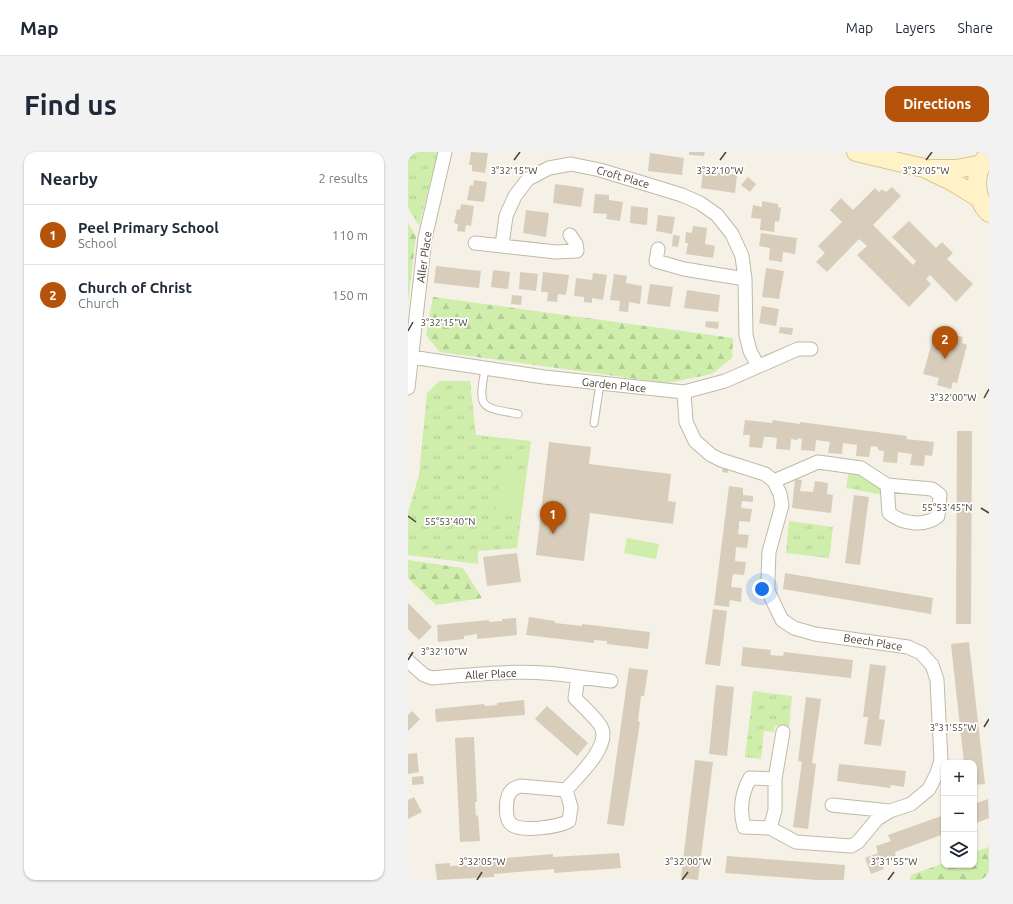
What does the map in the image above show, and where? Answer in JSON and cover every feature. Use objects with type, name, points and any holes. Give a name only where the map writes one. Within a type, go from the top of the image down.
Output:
[{"type":"street","name":"Aller Place","points":[[408,388],[425,238],[445,152]]},
{"type":"street","points":[[856,152],[924,168],[957,169],[985,159]]},
{"type":"street","points":[[985,159],[976,181],[979,198],[989,213]]},
{"type":"street","name":"Croft Place","points":[[502,245],[506,216],[515,196],[528,179],[549,168],[571,164],[629,178],[682,195],[700,203],[717,215],[732,234],[742,256],[745,279],[746,335],[750,351],[758,366]]},
{"type":"street","points":[[924,168],[953,182],[979,198]]},
{"type":"street","points":[[475,243],[556,252],[576,251],[576,244],[570,235]]},
{"type":"street","points":[[658,249],[656,260],[684,269],[745,279]]},
{"type":"street","name":"Garden Place","points":[[411,358],[600,384],[684,392],[725,381],[798,349],[811,349]]},
{"type":"street","points":[[684,392],[686,422],[696,441],[711,455],[721,460],[753,469],[765,474],[774,481],[818,462],[860,468],[887,485]]},
{"type":"street","name":"Beech Place","points":[[774,481],[780,494],[782,505],[769,552],[768,591],[782,620],[794,628],[815,634],[908,647],[921,653],[932,665],[937,680],[941,760],[938,773],[928,789],[911,804],[890,811],[877,819],[858,842],[851,846],[796,842],[770,828],[744,827],[740,814],[743,790],[750,778],[763,777],[775,779]]},
{"type":"street","name":"Aller Place","points":[[408,662],[424,675],[432,678],[507,672],[551,672],[578,678],[611,681]]},
{"type":"street","points":[[566,790],[596,754],[603,739],[602,728],[575,698],[578,678]]},
{"type":"street","points":[[770,828],[775,810],[775,779],[783,732]]},
{"type":"street","points":[[520,786],[566,790],[571,807],[569,821],[564,824],[525,828],[513,825],[509,821],[506,807],[511,790],[520,786]]},
{"type":"street","name":"Beech Place","points":[[832,805],[890,811]]},
{"type":"lane","points":[[485,369],[481,398],[484,405],[490,409],[518,414]]},
{"type":"lane","points":[[594,423],[600,384]]},
{"type":"green space","points":[[408,152],[438,152],[419,226],[408,207]]},
{"type":"green space","points":[[408,223],[416,236],[408,302]]},
{"type":"green space","points":[[433,297],[733,338],[732,358],[712,374],[667,383],[440,352],[426,335]]},
{"type":"green space","points":[[439,381],[470,381],[476,435],[531,441],[517,548],[478,551],[478,564],[408,555],[408,513],[419,475],[427,393]]},
{"type":"green space","points":[[500,470],[526,474],[521,517],[495,514]]},
{"type":"green space","points":[[849,471],[871,478],[884,492],[884,495],[846,488]]},
{"type":"green space","points":[[789,521],[833,527],[829,558],[786,553]]},
{"type":"green space","points":[[627,538],[659,544],[656,559],[624,553]]},
{"type":"green space","points":[[408,560],[463,568],[482,598],[436,605],[408,578]]},
{"type":"green space","points":[[753,691],[792,696],[789,727],[775,726],[774,732],[764,731],[761,759],[745,757]]},
{"type":"green space","points":[[989,847],[989,880],[910,880],[911,875],[941,864],[941,868],[977,868],[977,851]]},
{"type":"building","points":[[471,152],[488,153],[485,173],[472,171],[472,165],[469,165]]},
{"type":"building","points":[[689,152],[705,152],[704,156],[689,155]]},
{"type":"building","points":[[650,153],[684,158],[682,175],[648,171]]},
{"type":"building","points":[[703,171],[737,175],[735,193],[701,188]]},
{"type":"building","points":[[748,177],[756,184],[750,192],[741,185]]},
{"type":"building","points":[[474,180],[487,182],[484,202],[467,200],[470,185],[473,186]]},
{"type":"building","points":[[555,184],[584,188],[581,207],[553,203]]},
{"type":"building","points":[[892,187],[901,196],[873,225],[913,265],[916,261],[892,237],[909,221],[936,248],[942,242],[953,253],[947,259],[973,284],[956,302],[930,275],[926,279],[931,284],[909,307],[857,255],[867,246],[859,239],[827,272],[816,262],[825,253],[818,246],[842,222],[830,210],[841,198],[853,210],[875,188],[879,192],[882,189],[886,192]]},
{"type":"building","points":[[595,194],[609,195],[609,200],[623,202],[620,221],[606,219],[607,214],[593,213]]},
{"type":"building","points":[[762,201],[778,204],[778,207],[781,208],[779,222],[775,221],[774,232],[760,230],[761,219],[751,218],[753,205],[762,207]]},
{"type":"building","points":[[461,204],[474,206],[471,226],[466,225],[465,232],[457,231],[458,224],[454,223],[457,209],[460,210]]},
{"type":"building","points":[[631,206],[648,208],[647,225],[630,223]]},
{"type":"building","points":[[526,210],[549,213],[546,237],[523,233]]},
{"type":"building","points":[[658,215],[675,217],[672,234],[656,231]]},
{"type":"building","points":[[693,226],[707,228],[705,244],[715,246],[713,258],[686,254],[688,243],[685,243],[686,232],[692,233]]},
{"type":"building","points":[[761,233],[797,238],[795,254],[783,252],[782,262],[769,260],[770,248],[759,246]]},
{"type":"building","points":[[673,235],[680,236],[678,247],[672,246]]},
{"type":"building","points":[[436,266],[481,271],[479,288],[434,283]]},
{"type":"building","points":[[766,268],[784,271],[779,299],[762,297]]},
{"type":"building","points":[[493,270],[510,272],[508,289],[491,287]]},
{"type":"building","points":[[520,272],[538,274],[536,291],[519,289]]},
{"type":"building","points":[[543,272],[569,275],[566,295],[558,294],[557,302],[547,301],[548,292],[541,292]]},
{"type":"building","points":[[593,273],[607,275],[603,300],[592,298],[592,303],[584,302],[584,297],[574,296],[576,278],[592,280]]},
{"type":"building","points":[[614,274],[627,276],[626,283],[642,286],[640,304],[629,302],[628,312],[619,311],[620,301],[610,300]]},
{"type":"building","points":[[650,284],[673,287],[670,307],[647,304]]},
{"type":"building","points":[[687,290],[720,295],[718,312],[684,308]]},
{"type":"building","points":[[512,295],[522,296],[521,305],[511,304]]},
{"type":"building","points":[[762,306],[779,309],[776,326],[759,323]]},
{"type":"building","points":[[706,321],[719,322],[718,329],[705,327]]},
{"type":"building","points":[[780,327],[793,328],[792,335],[779,333]]},
{"type":"building","points":[[950,334],[963,337],[962,343],[967,345],[957,383],[953,382],[951,389],[937,385],[939,378],[923,374],[934,335],[949,339]]},
{"type":"building","points":[[745,420],[772,423],[773,420],[800,424],[800,422],[907,436],[906,439],[934,442],[932,456],[925,455],[924,466],[910,465],[912,454],[898,452],[897,463],[883,462],[884,451],[878,450],[878,447],[871,446],[869,457],[856,456],[857,445],[843,443],[842,454],[828,453],[830,442],[816,440],[815,451],[801,450],[802,439],[798,438],[798,440],[791,439],[790,450],[776,449],[777,438],[771,437],[764,437],[762,448],[749,447],[750,435],[743,435]]},
{"type":"building","points":[[957,431],[972,431],[971,624],[956,624]]},
{"type":"building","points":[[549,442],[591,447],[589,464],[671,474],[668,501],[676,502],[673,524],[590,513],[584,561],[536,555]]},
{"type":"building","points":[[723,467],[728,468],[728,473],[722,472]]},
{"type":"building","points":[[795,479],[802,480],[800,491],[813,492],[815,481],[828,483],[827,494],[833,495],[831,513],[792,508]]},
{"type":"building","points":[[729,486],[743,488],[743,495],[753,496],[753,502],[742,501],[741,508],[752,509],[750,522],[739,521],[738,534],[749,535],[747,548],[736,547],[735,561],[746,562],[744,575],[733,574],[731,587],[742,588],[741,602],[730,600],[729,607],[714,605]]},
{"type":"building","points":[[854,495],[869,497],[860,565],[845,563]]},
{"type":"building","points":[[517,553],[521,582],[487,586],[483,557]]},
{"type":"building","points":[[785,573],[933,598],[931,614],[783,589]]},
{"type":"building","points":[[408,603],[432,627],[419,640],[408,629]]},
{"type":"building","points":[[713,609],[727,611],[720,666],[705,664]]},
{"type":"building","points":[[529,617],[555,621],[555,623],[582,626],[582,624],[650,632],[648,649],[607,644],[607,641],[594,640],[594,643],[526,635]]},
{"type":"building","points":[[516,618],[517,635],[477,639],[477,634],[464,636],[464,639],[438,642],[437,625],[489,620],[489,622],[502,621],[502,619]]},
{"type":"building","points":[[969,642],[985,784],[977,785],[977,760],[964,760],[951,644]]},
{"type":"building","points":[[743,647],[771,650],[770,655],[783,656],[784,652],[853,660],[851,678],[741,666]]},
{"type":"building","points":[[870,664],[886,666],[879,719],[885,720],[881,746],[864,744],[868,717],[863,717]]},
{"type":"building","points":[[629,668],[648,670],[644,696],[641,696],[638,721],[640,722],[624,826],[607,824]]},
{"type":"building","points":[[716,685],[734,687],[727,756],[709,754]]},
{"type":"building","points":[[806,697],[821,699],[812,763],[816,764],[808,829],[793,827],[802,762],[798,761]]},
{"type":"building","points":[[524,700],[525,715],[436,722],[435,709],[484,704],[485,706],[497,705],[497,703]]},
{"type":"building","points":[[547,706],[588,743],[577,756],[535,719]]},
{"type":"building","points":[[412,711],[420,719],[408,731],[408,715]]},
{"type":"building","points":[[474,737],[477,802],[475,802],[476,816],[478,815],[480,841],[460,842],[455,738]]},
{"type":"building","points":[[417,753],[419,772],[408,774],[408,754]]},
{"type":"building","points":[[695,760],[713,762],[698,880],[681,878]]},
{"type":"building","points":[[839,764],[906,771],[904,787],[891,785],[890,788],[837,781]]},
{"type":"building","points":[[423,776],[424,784],[412,785],[412,777]]},
{"type":"building","points":[[414,797],[422,812],[408,819],[408,800]]},
{"type":"building","points":[[988,799],[989,818],[977,823],[977,803]]},
{"type":"building","points":[[941,816],[941,835],[895,852],[896,858],[881,863],[884,869],[871,874],[865,858],[878,853],[876,846],[891,841],[888,835]]},
{"type":"building","points":[[619,853],[621,868],[554,873],[554,869],[494,874],[494,877],[437,880],[435,864],[450,863],[450,866],[479,864],[479,860],[553,854],[553,857]]},
{"type":"building","points":[[727,856],[845,865],[844,880],[817,880],[725,873]]},
{"type":"place","name":"Church of Christ","points":[[945,359]]},
{"type":"place","name":"Peel Primary School","points":[[553,534]]}]
